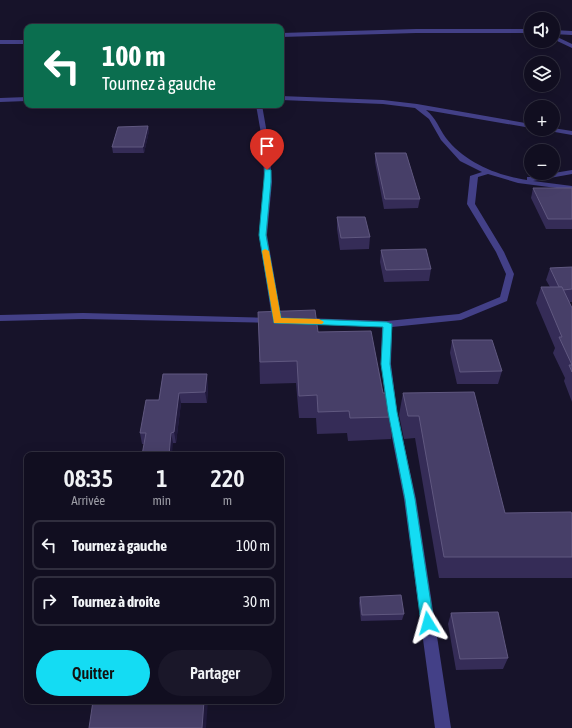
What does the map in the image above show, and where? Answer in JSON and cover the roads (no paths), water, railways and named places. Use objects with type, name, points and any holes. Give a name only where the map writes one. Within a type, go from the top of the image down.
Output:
[{"type":"street","points":[[284,35],[416,31],[524,32]]},
{"type":"street","points":[[560,32],[572,33]]},
{"type":"street","points":[[560,40],[572,46]]},
{"type":"street","points":[[0,42],[24,42]]},
{"type":"street","points":[[284,98],[383,102],[417,106],[524,125]]},
{"type":"street","points":[[0,100],[24,100]]},
{"type":"street","points":[[417,106],[432,118],[442,139],[463,159],[488,172],[518,181],[572,188]]},
{"type":"street","points":[[260,108],[266,145],[268,182],[263,235],[284,321]]},
{"type":"street","points":[[560,131],[572,133]]},
{"type":"street","points":[[0,318],[84,316],[387,324],[461,317],[504,298],[510,274],[500,252],[471,204],[474,176],[488,172]]},
{"type":"street","points":[[518,181],[572,172]]},
{"type":"street","points":[[387,324],[386,364],[392,412],[410,499],[443,728]]}]
